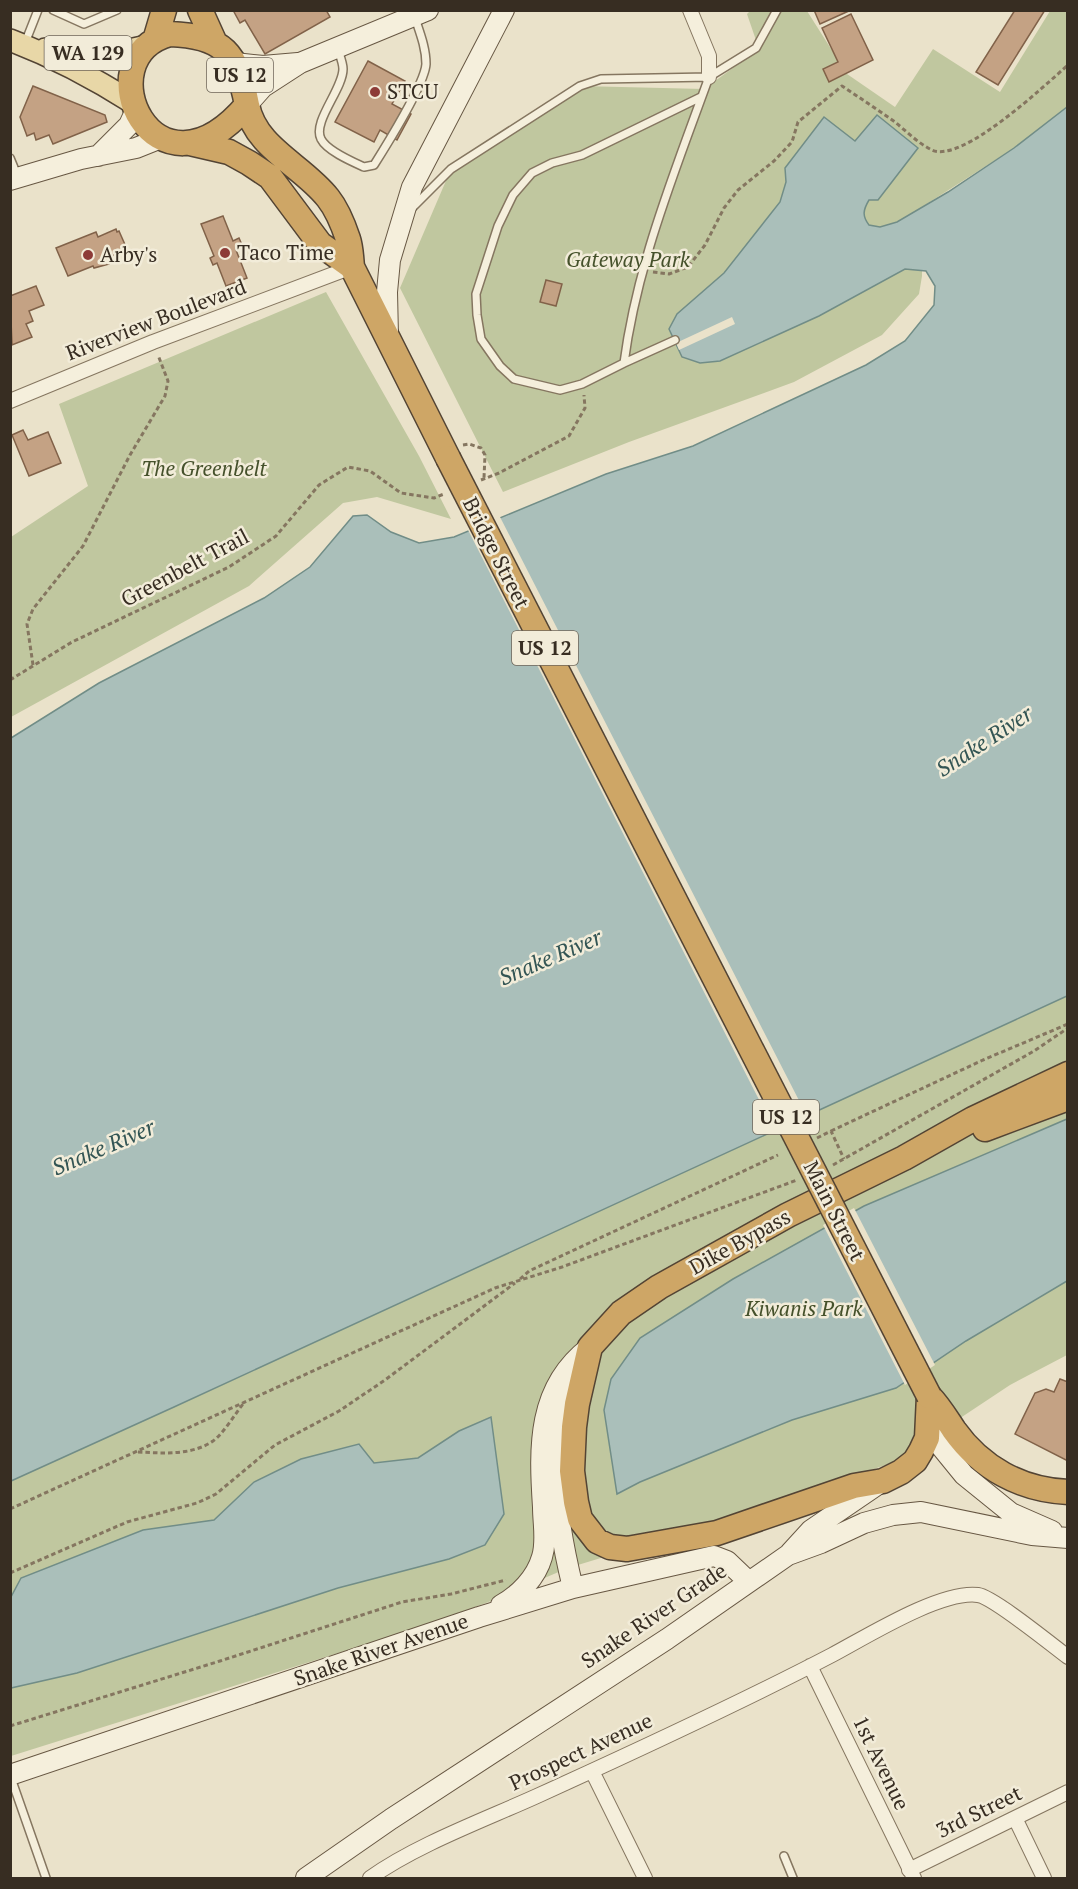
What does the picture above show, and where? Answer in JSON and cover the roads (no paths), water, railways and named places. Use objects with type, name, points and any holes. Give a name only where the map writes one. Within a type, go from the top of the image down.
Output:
[{"type":"highway","points":[[161,138],[146,127],[134,108],[130,89],[134,65],[151,42],[164,10]]},
{"type":"highway","name":"US 12","points":[[161,138],[170,142],[190,143],[217,133],[247,105],[235,63],[214,41],[200,10]]},
{"type":"highway","name":"US 12","points":[[151,42],[170,34],[182,34],[214,41]]},
{"type":"highway","name":"Bridge Street","points":[[247,105],[249,117],[260,136],[297,166],[328,198],[349,240],[352,267],[389,342],[454,452],[642,838]]},
{"type":"highway","name":"Bridge Street","points":[[190,143],[228,153],[270,177],[320,244],[352,267]]},
{"type":"highway","name":"Main Street","points":[[642,838],[929,1405]]},
{"type":"highway","name":"Dike Bypass","points":[[590,1347],[621,1313],[659,1287],[788,1215],[904,1158],[973,1119],[1068,1074]]},
{"type":"highway","name":"Dike Bypass","points":[[904,1158],[980,1131],[1068,1090]]},
{"type":"highway","points":[[980,1131],[1068,1098]]},
{"type":"highway","points":[[590,1347],[577,1404],[572,1451],[574,1491],[578,1513],[584,1525],[597,1540],[618,1548],[627,1549],[717,1533],[854,1486],[883,1480],[901,1472],[915,1461],[927,1438],[929,1405]]},
{"type":"highway","name":"US 12","points":[[929,1405],[969,1447],[993,1468],[1030,1487],[1068,1492]]},
{"type":"main road","points":[[389,342],[387,292],[390,260],[412,187],[504,10]]},
{"type":"main road","points":[[247,105],[263,87],[300,63],[421,13]]},
{"type":"main road","name":"WA 129","points":[[21,44],[111,54],[151,42]]},
{"type":"main road","name":"WA 129","points":[[21,44],[58,63],[73,67],[134,108]]},
{"type":"main road","points":[[235,63],[263,66],[300,63]]},
{"type":"main road","points":[[98,156],[129,125],[134,108]]},
{"type":"main road","points":[[14,179],[81,159],[136,148],[161,138]]},
{"type":"main road","points":[[590,1347],[570,1383],[559,1418],[557,1433],[558,1494],[564,1549],[573,1588],[610,1569],[717,1533]]},
{"type":"main road","points":[[479,1617],[506,1603],[522,1589],[536,1572],[542,1559],[545,1540],[541,1451],[545,1418],[555,1388],[569,1365],[590,1347]]},
{"type":"main road","name":"Main Street","points":[[929,1405],[934,1434],[963,1475],[1011,1513],[1068,1538]]},
{"type":"main road","points":[[788,1555],[811,1530],[883,1480]]},
{"type":"main road","name":"Snake River Grade","points":[[306,1878],[391,1819],[667,1639],[788,1555],[821,1543],[864,1522],[893,1515],[921,1512],[1032,1535],[1068,1538]]},
{"type":"main road","name":"Snake River Avenue","points":[[10,1776],[479,1617],[573,1588],[714,1556],[727,1561],[749,1582]]},
{"type":"street","points":[[690,10],[709,56],[709,77]]},
{"type":"street","name":"Riverview Boulevard","points":[[10,401],[153,342],[352,267]]},
{"type":"street","name":"Prospect Avenue","points":[[370,1878],[433,1843],[592,1771],[949,1597],[980,1595],[1008,1612],[1068,1657]]},
{"type":"street","name":"1st Avenue","points":[[810,1666],[911,1874]]},
{"type":"street","points":[[592,1771],[645,1878]]},
{"type":"street","name":"3rd Street","points":[[911,1874],[1068,1792]]},
{"type":"street","points":[[1015,1818],[1044,1878]]},
{"type":"lane","points":[[21,44],[38,10]]},
{"type":"lane","points":[[53,10],[84,24],[117,10]]},
{"type":"lane","points":[[400,223],[451,169],[580,86],[601,79],[709,77],[756,48],[777,10]]},
{"type":"lane","points":[[338,48],[343,69],[338,86],[318,129],[321,140],[339,155],[364,167],[374,165],[420,82],[426,66],[421,13]]},
{"type":"lane","points":[[624,363],[642,270],[665,196],[709,77]]},
{"type":"lane","points":[[675,340],[582,384],[560,390],[514,379],[500,366],[482,339],[476,294],[498,226],[513,195],[532,173],[552,163],[582,155],[701,97]]},
{"type":"lane","points":[[10,158],[14,179]]},
{"type":"lane","points":[[10,1776],[46,1878]]},
{"type":"lane","points":[[784,1856],[793,1878]]},
{"type":"water","name":"Snake River","points":[[1067,107],[1067,996],[11,1481],[11,738],[99,683],[264,598],[310,567],[353,516],[367,515],[391,532],[419,543],[454,537],[606,474],[693,446],[866,365],[905,341],[934,305],[935,286],[926,271],[905,269],[819,316],[720,361],[700,363],[682,357],[669,329],[677,314],[724,273],[780,202],[786,182],[785,168],[824,117],[855,141],[877,115],[918,148],[878,200],[869,200],[867,204],[865,219],[869,225],[880,227],[897,222],[948,192],[1014,148]]},
{"type":"water","points":[[1067,1119],[1067,1281],[966,1341],[896,1388],[792,1420],[640,1482],[617,1494],[604,1410],[611,1379],[640,1338],[733,1279],[864,1206]]},
{"type":"water","points":[[491,1417],[504,1514],[485,1545],[449,1559],[338,1588],[77,1673],[11,1688],[11,1597],[21,1578],[143,1530],[214,1520],[254,1482],[301,1459],[359,1444],[374,1463],[418,1458],[459,1431]]},
{"type":"place","name":"STCU","points":[[375,92]]},
{"type":"place","name":"Taco Time","points":[[225,253]]},
{"type":"place","name":"Arby's","points":[[88,255]]},
{"type":"park label","name":"Gateway Park","points":[[628,260]]},
{"type":"park label","name":"The Greenbelt","points":[[204,469]]},
{"type":"park label","name":"Kiwanis Park","points":[[804,1309]]}]
